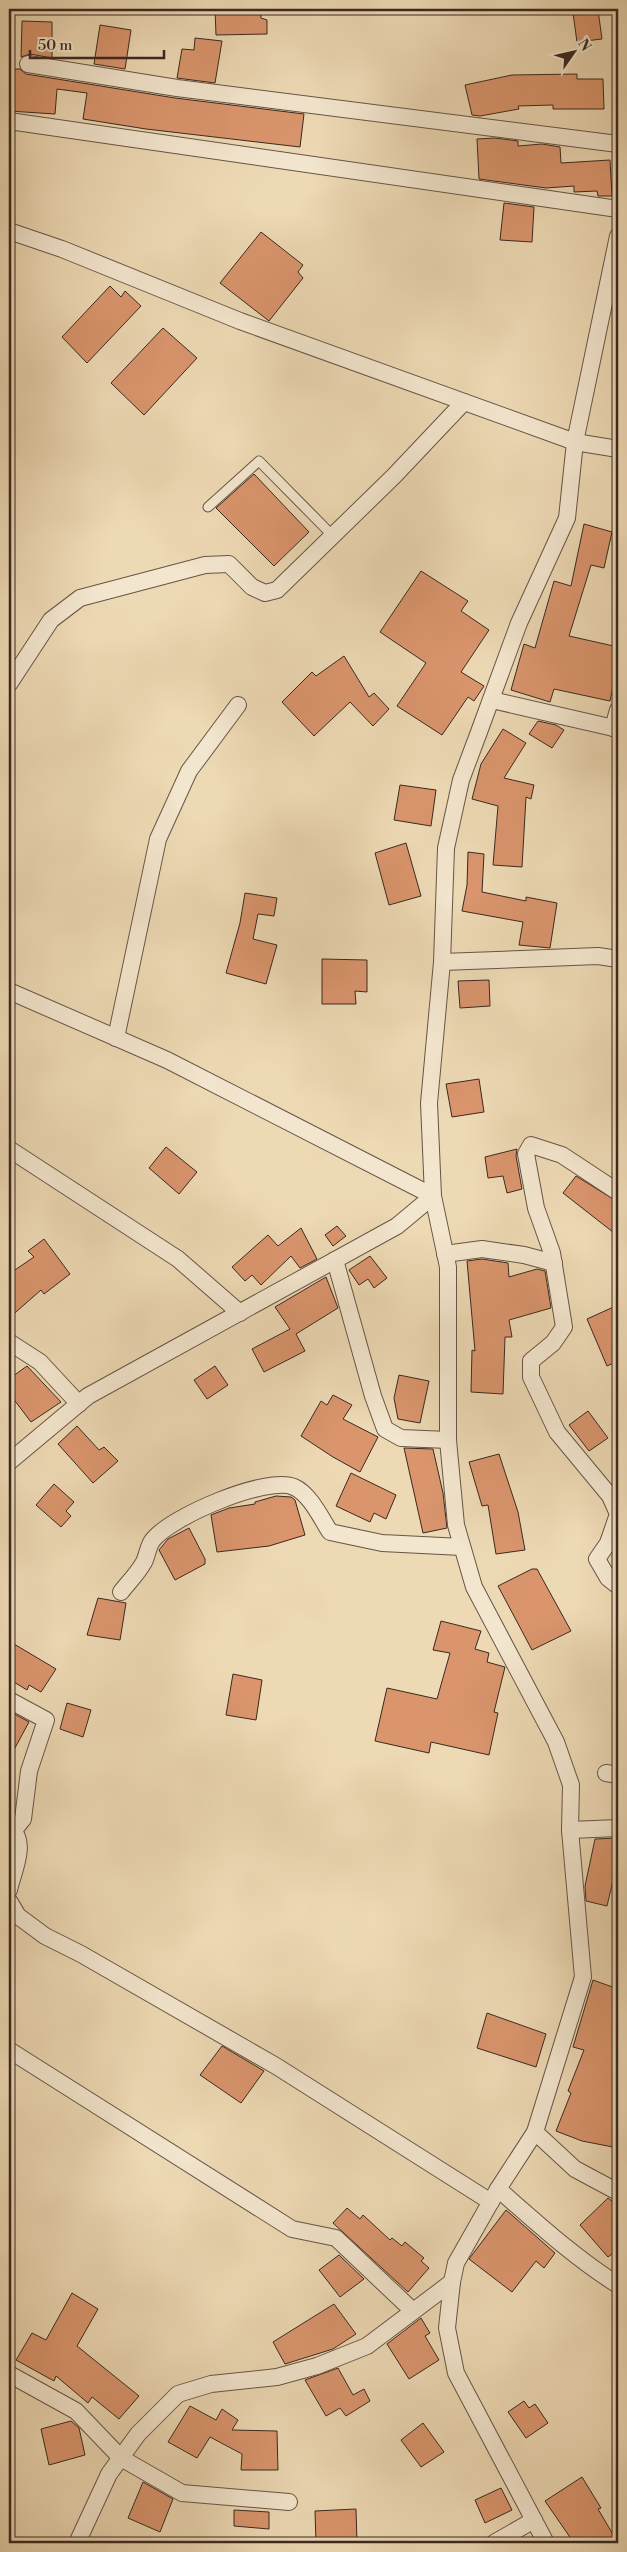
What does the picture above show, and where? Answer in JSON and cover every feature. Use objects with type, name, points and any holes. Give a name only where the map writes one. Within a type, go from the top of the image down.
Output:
[{"type":"street","points":[[28,64],[177,88],[618,144]]},
{"type":"street","points":[[9,121],[618,209]]},
{"type":"street","points":[[9,231],[62,249],[240,321],[575,442],[618,449]]},
{"type":"street","points":[[546,2543],[456,2372],[447,2328],[456,2263],[535,2132],[583,1977],[570,1830],[571,1785],[556,1742],[474,1587],[456,1525],[448,1440],[448,1266],[433,1196],[429,1103],[442,962],[446,848],[462,780],[519,623],[567,518],[575,442],[618,236]]},
{"type":"street","points":[[9,684],[51,620],[80,598],[205,565],[229,564],[252,587],[265,593],[277,590],[394,476],[464,402]]},
{"type":"street","points":[[492,700],[616,728],[618,710]]},
{"type":"street","points":[[116,1038],[158,839],[189,771],[238,704]]},
{"type":"street","points":[[442,962],[598,956],[618,959]]},
{"type":"street","points":[[9,991],[167,1060],[433,1196]]},
{"type":"street","points":[[618,1192],[562,1155],[531,1145],[526,1154],[534,1199],[554,1263],[564,1326],[553,1343],[531,1361],[530,1377],[556,1432],[610,1496],[618,1514],[608,1543],[597,1559],[608,1578],[618,1586]]},
{"type":"street","points":[[9,1149],[178,1259],[240,1313]]},
{"type":"street","points":[[9,1462],[88,1396],[397,1226],[433,1196]]},
{"type":"street","points":[[445,1254],[482,1249],[524,1255],[554,1263]]},
{"type":"street","points":[[335,1260],[373,1396],[385,1429],[401,1438],[448,1440]]},
{"type":"street","points":[[9,1342],[40,1362],[79,1404]]},
{"type":"street","points":[[121,1592],[144,1563],[152,1541],[184,1516],[218,1500],[277,1485],[294,1487],[310,1501],[330,1532],[382,1543],[462,1547]]},
{"type":"street","points":[[9,1700],[46,1720],[29,1771],[23,1819],[11,1829],[20,1844],[9,1890]]},
{"type":"street","points":[[570,1830],[618,1828]]},
{"type":"street","points":[[9,1900],[18,1916],[45,1936],[81,1954],[276,2066],[495,2196],[618,2285]]},
{"type":"street","points":[[9,2050],[292,2229],[336,2238],[413,2310]]},
{"type":"street","points":[[535,2132],[575,2169],[618,2192]]},
{"type":"street","points":[[77,2543],[109,2474],[138,2434],[178,2394],[211,2384],[277,2377],[317,2366],[367,2346],[452,2282]]},
{"type":"street","points":[[9,2374],[76,2411],[121,2458],[182,2493],[289,2502]]},
{"type":"street","points":[[494,2543],[534,2520]]},
{"type":"lane","points":[[208,507],[259,461],[333,536]]},
{"type":"building","points":[[215,9],[261,9],[261,18],[267,20],[267,34],[216,35]]},
{"type":"building","points":[[598,10],[602,39],[577,42],[573,13]]},
{"type":"building","points":[[22,21],[52,22],[52,58],[30,54],[21,57]]},
{"type":"building","points":[[100,25],[131,30],[125,69],[94,64]]},
{"type":"building","points":[[195,38],[222,41],[215,83],[177,78],[182,49],[194,50]]},
{"type":"building","points":[[10,69],[20,69],[26,74],[175,98],[304,114],[300,147],[146,129],[83,119],[87,93],[57,89],[55,114],[9,111]]},
{"type":"building","points":[[577,74],[577,79],[603,79],[604,109],[553,109],[553,105],[518,106],[519,109],[480,116],[472,115],[465,85],[512,75]]},
{"type":"building","points":[[495,138],[518,141],[518,146],[542,144],[560,147],[561,163],[610,160],[612,196],[598,196],[597,191],[574,192],[574,186],[546,188],[479,179],[477,139]]},
{"type":"building","points":[[504,203],[534,207],[532,242],[500,240]]},
{"type":"building","points":[[261,232],[303,265],[298,272],[303,278],[269,321],[220,283]]},
{"type":"building","points":[[110,286],[121,297],[125,291],[141,306],[87,363],[62,337]]},
{"type":"building","points":[[163,328],[197,358],[144,415],[111,383]]},
{"type":"building","points":[[254,474],[309,532],[274,566],[216,508]]},
{"type":"building","points":[[584,524],[612,532],[604,568],[591,565],[569,636],[618,647],[618,663],[610,701],[554,689],[550,702],[511,690],[524,644],[535,648],[554,581],[571,586]]},
{"type":"building","points":[[421,571],[468,601],[461,611],[489,630],[461,672],[484,686],[474,701],[468,697],[442,735],[397,706],[426,663],[380,632]]},
{"type":"building","points":[[344,656],[369,697],[374,693],[389,709],[373,726],[350,702],[314,736],[282,702],[312,672],[316,676]]},
{"type":"building","points":[[538,721],[556,725],[564,730],[552,748],[529,734]]},
{"type":"building","points":[[503,729],[526,743],[504,778],[534,785],[531,799],[526,797],[522,867],[493,865],[498,806],[472,799],[481,764]]},
{"type":"building","points":[[400,785],[436,790],[431,826],[394,820]]},
{"type":"building","points":[[406,843],[421,896],[389,905],[375,853]]},
{"type":"building","points":[[468,852],[484,854],[482,892],[526,901],[526,897],[557,903],[550,948],[519,945],[523,922],[462,911],[467,885]]},
{"type":"building","points":[[245,893],[277,898],[274,916],[258,914],[253,939],[277,945],[266,984],[226,973],[240,923]]},
{"type":"building","points":[[322,959],[367,960],[367,992],[355,991],[356,1004],[322,1004]]},
{"type":"building","points":[[489,980],[490,1006],[460,1008],[458,981]]},
{"type":"building","points":[[479,1079],[484,1112],[452,1117],[446,1084]]},
{"type":"building","points":[[166,1147],[197,1172],[179,1194],[149,1168]]},
{"type":"building","points":[[517,1149],[516,1156],[522,1189],[507,1193],[503,1176],[488,1178],[485,1157]]},
{"type":"building","points":[[576,1176],[618,1202],[618,1236],[563,1193]]},
{"type":"building","points":[[337,1226],[346,1236],[333,1246],[325,1235]]},
{"type":"building","points":[[301,1228],[317,1259],[300,1268],[291,1256],[261,1285],[252,1275],[245,1281],[232,1267],[268,1235],[278,1246]]},
{"type":"building","points":[[44,1239],[70,1274],[44,1294],[41,1290],[9,1318],[9,1274],[34,1257],[28,1251]]},
{"type":"building","points":[[370,1256],[387,1278],[374,1288],[368,1279],[359,1285],[349,1270]]},
{"type":"building","points":[[482,1259],[508,1263],[509,1277],[537,1269],[545,1271],[551,1308],[509,1320],[512,1337],[505,1337],[503,1394],[471,1392],[472,1350],[475,1351],[467,1261]]},
{"type":"building","points":[[326,1277],[338,1308],[296,1334],[305,1351],[264,1372],[252,1349],[290,1329],[275,1307]]},
{"type":"building","points":[[618,1305],[618,1361],[607,1366],[587,1319]]},
{"type":"building","points":[[27,1366],[61,1402],[31,1422],[9,1393],[9,1379]]},
{"type":"building","points":[[215,1366],[228,1385],[207,1399],[194,1380]]},
{"type":"building","points":[[399,1375],[429,1381],[420,1423],[398,1419],[394,1398]]},
{"type":"building","points":[[333,1395],[352,1405],[343,1419],[378,1437],[360,1472],[301,1436],[321,1401],[327,1405]]},
{"type":"building","points":[[588,1411],[608,1438],[589,1451],[569,1425]]},
{"type":"building","points":[[77,1426],[99,1450],[104,1447],[118,1461],[93,1483],[58,1444]]},
{"type":"building","points":[[404,1448],[433,1449],[443,1493],[447,1528],[423,1533]]},
{"type":"building","points":[[499,1454],[518,1512],[525,1550],[496,1554],[488,1505],[482,1506],[469,1462]]},
{"type":"building","points":[[351,1473],[396,1495],[386,1519],[374,1513],[370,1522],[336,1506]]},
{"type":"building","points":[[54,1484],[74,1502],[66,1511],[71,1516],[61,1527],[36,1505]]},
{"type":"building","points":[[276,1496],[291,1497],[295,1500],[305,1535],[269,1546],[217,1552],[211,1515],[229,1508],[255,1504],[255,1502]]},
{"type":"building","points":[[189,1528],[205,1559],[205,1564],[175,1580],[159,1550],[168,1539]]},
{"type":"building","points":[[532,1569],[537,1569],[571,1631],[532,1650],[498,1586]]},
{"type":"building","points":[[98,1598],[126,1603],[120,1640],[87,1635]]},
{"type":"building","points":[[441,1621],[481,1631],[475,1649],[489,1653],[487,1662],[505,1667],[494,1712],[498,1713],[489,1755],[431,1742],[429,1753],[375,1741],[387,1688],[437,1699],[450,1653],[433,1650]]},
{"type":"building","points":[[9,1641],[56,1669],[41,1692],[29,1685],[27,1690],[9,1679]]},
{"type":"building","points":[[233,1674],[262,1680],[256,1720],[226,1715]]},
{"type":"building","points":[[67,1703],[91,1710],[83,1737],[60,1729]]},
{"type":"building","points":[[9,1711],[29,1722],[9,1759]]},
{"type":"building","points":[[618,1838],[618,1859],[607,1906],[586,1901],[585,1886],[595,1839]]},
{"type":"building","points":[[593,1980],[618,1989],[618,2148],[582,2141],[556,2131],[571,2093],[568,2091],[584,2050],[573,2047]]},
{"type":"building","points":[[487,2013],[546,2034],[536,2067],[477,2048]]},
{"type":"building","points":[[222,2046],[264,2071],[241,2103],[200,2075]]},
{"type":"building","points":[[608,2198],[618,2206],[618,2249],[608,2257],[580,2225]]},
{"type":"building","points":[[347,2208],[360,2219],[363,2215],[390,2240],[392,2238],[402,2246],[405,2242],[424,2258],[421,2261],[429,2268],[408,2292],[333,2223]]},
{"type":"building","points":[[506,2210],[555,2253],[544,2268],[536,2261],[512,2292],[469,2259]]},
{"type":"building","points":[[339,2255],[364,2279],[340,2297],[319,2270]]},
{"type":"building","points":[[72,2293],[98,2309],[77,2346],[139,2396],[119,2419],[92,2397],[88,2403],[56,2376],[54,2381],[16,2360],[32,2333],[46,2340]]},
{"type":"building","points":[[334,2304],[356,2334],[333,2349],[285,2364],[273,2342]]},
{"type":"building","points":[[421,2318],[430,2333],[425,2336],[439,2360],[409,2379],[387,2344]]},
{"type":"building","points":[[338,2368],[353,2395],[364,2389],[370,2401],[346,2416],[340,2408],[326,2416],[305,2380]]},
{"type":"building","points":[[524,2401],[529,2408],[535,2404],[548,2423],[526,2438],[508,2412]]},
{"type":"building","points":[[190,2406],[216,2420],[222,2409],[238,2420],[232,2430],[277,2431],[278,2470],[241,2470],[242,2454],[210,2437],[197,2458],[168,2442]]},
{"type":"building","points":[[71,2421],[79,2428],[85,2455],[49,2465],[41,2429]]},
{"type":"building","points":[[423,2423],[444,2452],[421,2467],[401,2440]]},
{"type":"building","points":[[582,2477],[601,2508],[598,2509],[618,2543],[574,2543],[545,2501]]},
{"type":"building","points":[[143,2482],[173,2499],[160,2532],[128,2518]]},
{"type":"building","points":[[501,2488],[512,2510],[485,2523],[475,2500]]},
{"type":"building","points":[[356,2509],[357,2543],[316,2543],[315,2511]]},
{"type":"building","points":[[234,2510],[269,2512],[269,2529],[234,2526]]}]
